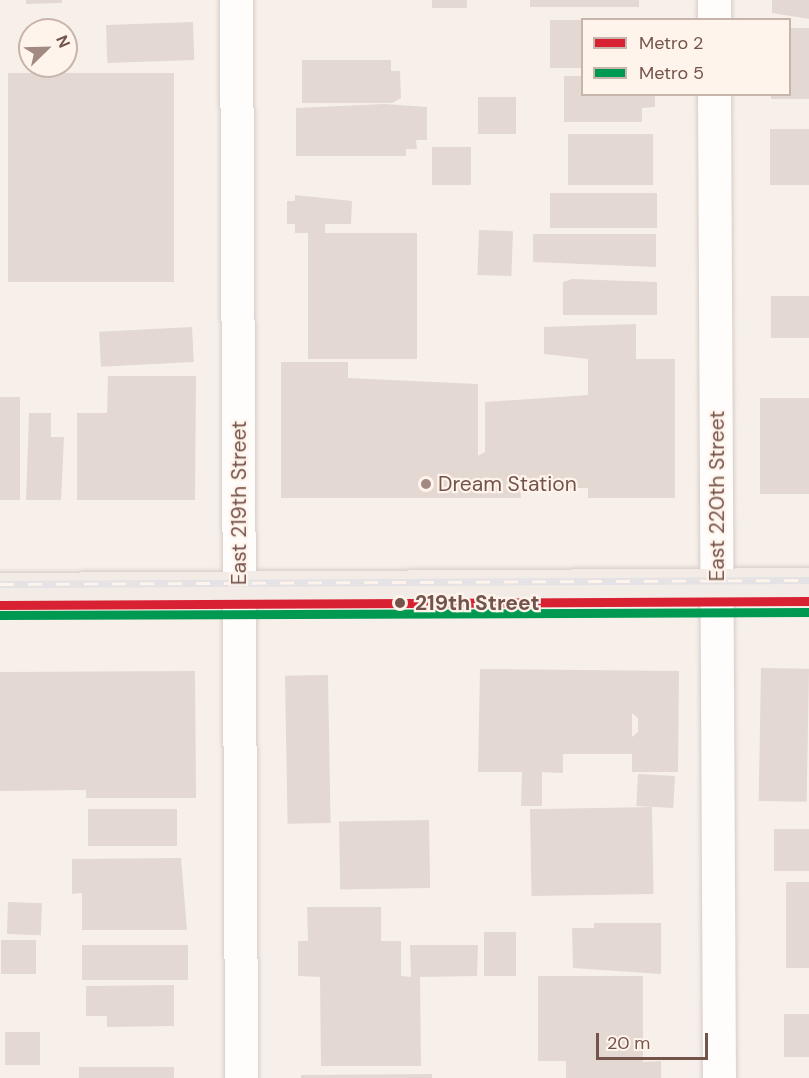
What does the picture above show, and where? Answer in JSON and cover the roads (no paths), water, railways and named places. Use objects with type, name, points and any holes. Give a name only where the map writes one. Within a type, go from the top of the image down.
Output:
[{"type":"main road","points":[[0,589],[809,584]]},
{"type":"street","name":"East 219th Street","points":[[236,0],[241,1078]]},
{"type":"street","points":[[714,0],[714,18]]},
{"type":"street","name":"East 220th Street","points":[[714,96],[719,1078]]},
{"type":"railway","points":[[0,584],[809,580]]},
{"type":"metro line","name":"2","points":[[0,605],[809,601]]},
{"type":"metro line","name":"5","points":[[0,615],[809,612]]},
{"type":"place","name":"Dream Station","points":[[426,484]]},
{"type":"place","name":"219th Street","points":[[400,603]]}]
